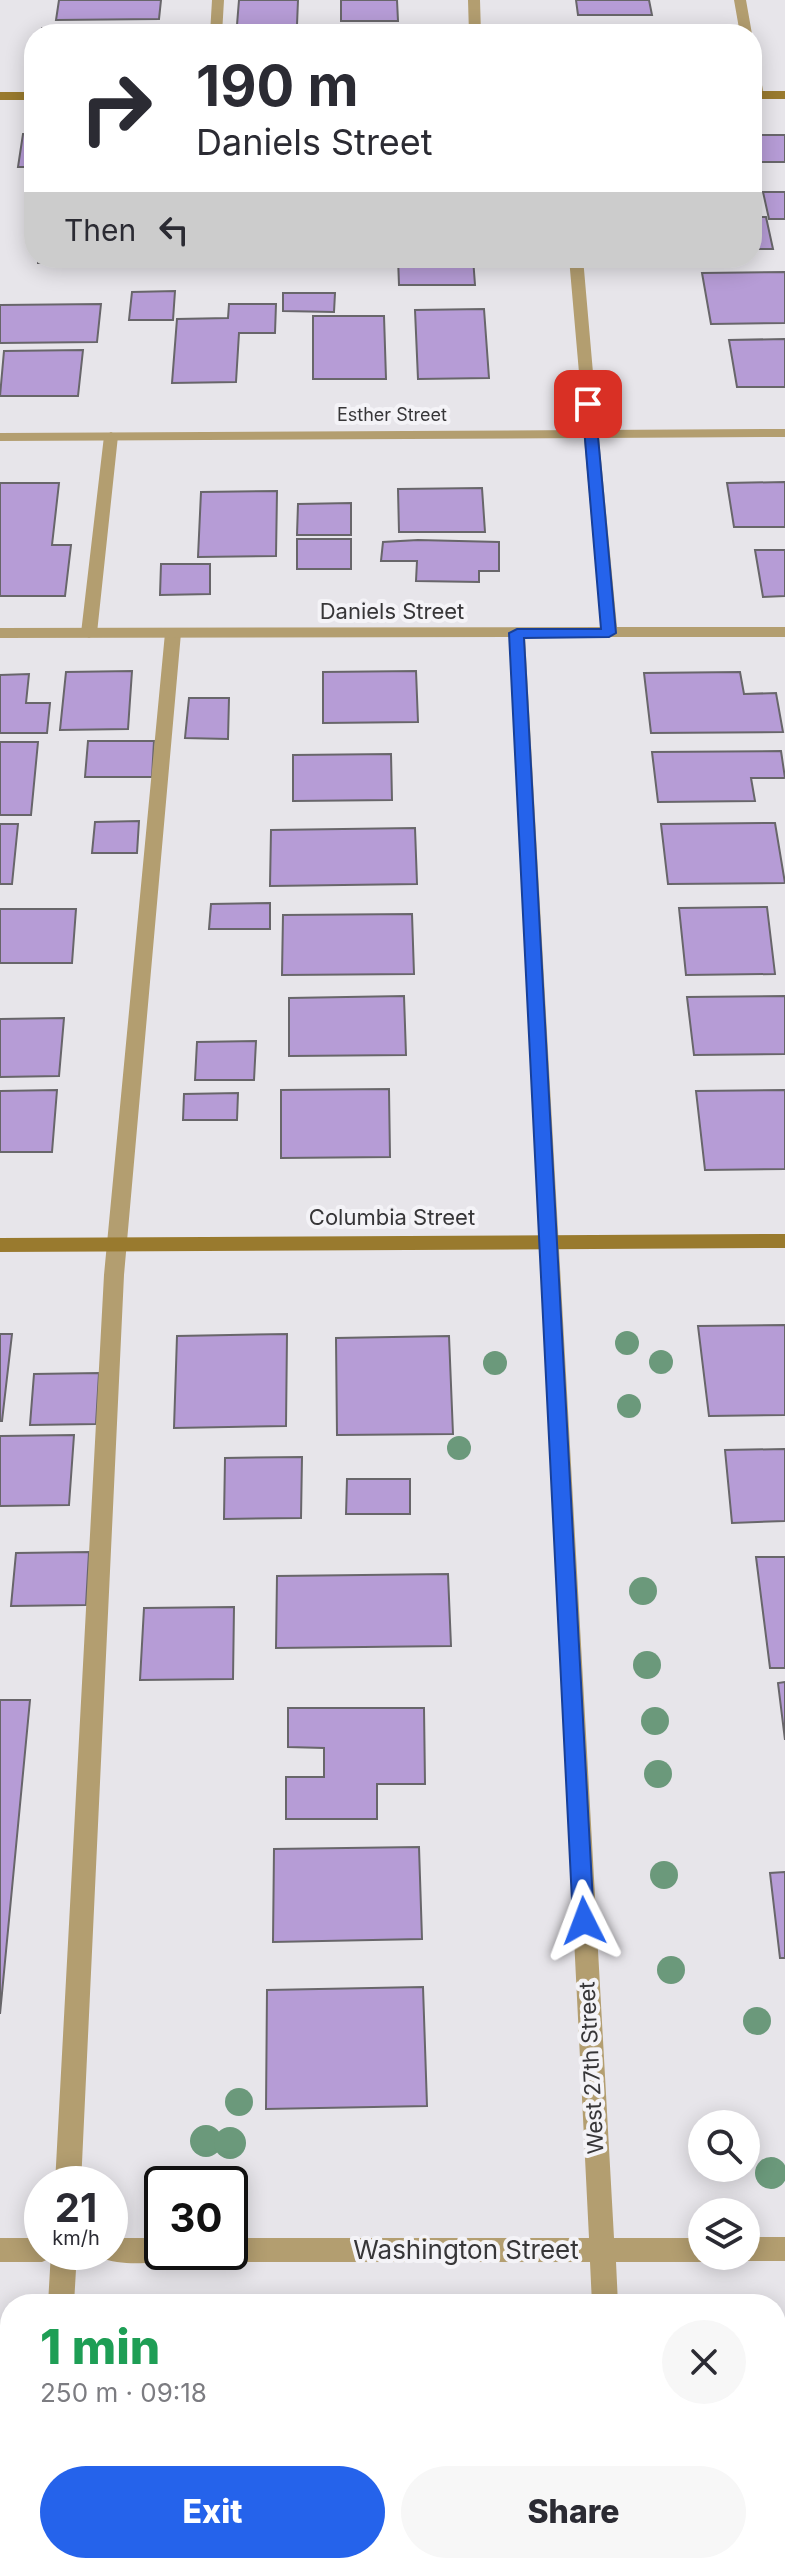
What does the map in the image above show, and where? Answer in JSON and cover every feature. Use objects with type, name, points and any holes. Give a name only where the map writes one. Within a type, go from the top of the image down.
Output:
[{"type":"street","points":[[217,24],[218,0]]},
{"type":"street","points":[[474,0],[475,24]]},
{"type":"street","points":[[740,0],[744,24]]},
{"type":"street","points":[[762,95],[785,95]]},
{"type":"street","points":[[0,96],[24,96]]},
{"type":"street","points":[[577,268],[609,633]]},
{"type":"street","name":"Esther Street","points":[[0,437],[785,433]]},
{"type":"street","points":[[89,633],[111,436]]},
{"type":"street","name":"Daniels Street","points":[[0,633],[785,632]]},
{"type":"street","points":[[69,2166],[117,1243],[173,633]]},
{"type":"street","name":"West 27th Street","points":[[517,633],[604,2294]]},
{"type":"street","name":"Columbia Street","points":[[0,1245],[785,1241]]},
{"type":"street","points":[[760,2249],[785,2249]]},
{"type":"street","points":[[0,2250],[24,2250]]},
{"type":"street","name":"Washington Street","points":[[248,2250],[688,2250]]},
{"type":"street","points":[[62,2294],[63,2270]]},
{"type":"building","points":[[59,0],[161,0],[159,19],[56,20]]},
{"type":"building","points":[[239,0],[298,0],[297,24],[237,24]]},
{"type":"building","points":[[341,0],[397,0],[398,21],[341,21]]},
{"type":"building","points":[[576,0],[649,0],[652,15],[578,15]]},
{"type":"building","points":[[23,134],[24,134],[24,167],[18,167]]},
{"type":"building","points":[[762,135],[785,135],[785,162],[762,162]]},
{"type":"building","points":[[763,192],[785,192],[785,219],[769,219]]},
{"type":"building","points":[[762,217],[766,217],[773,249],[762,249]]},
{"type":"building","points":[[398,268],[474,268],[475,285],[399,285]]},
{"type":"building","points":[[785,272],[785,323],[711,324],[702,273]]},
{"type":"building","points":[[175,291],[173,320],[129,320],[132,292]]},
{"type":"building","points":[[283,293],[335,293],[334,312],[283,311]]},
{"type":"building","points":[[101,304],[97,342],[0,343],[0,305]]},
{"type":"building","points":[[229,304],[276,304],[275,333],[239,333],[236,382],[172,383],[177,319],[228,318]]},
{"type":"building","points":[[484,309],[489,378],[418,379],[415,310]]},
{"type":"building","points":[[313,316],[384,316],[386,379],[313,379]]},
{"type":"building","points":[[785,339],[785,387],[737,387],[729,340]]},
{"type":"building","points":[[83,350],[78,396],[0,396],[4,351]]},
{"type":"building","points":[[785,482],[785,527],[734,527],[727,483]]},
{"type":"building","points":[[0,483],[59,483],[52,545],[71,545],[65,596],[0,596]]},
{"type":"building","points":[[482,488],[485,532],[399,532],[398,489]]},
{"type":"building","points":[[277,491],[276,556],[198,557],[201,492]]},
{"type":"building","points":[[351,503],[351,535],[297,535],[298,504]]},
{"type":"building","points":[[297,539],[351,539],[351,569],[297,569]]},
{"type":"building","points":[[383,542],[499,542],[499,571],[479,571],[479,582],[416,581],[417,561],[381,561]]},
{"type":"building","points":[[755,550],[785,550],[785,596],[763,597]]},
{"type":"building","points":[[161,564],[210,564],[210,594],[160,595]]},
{"type":"building","points":[[132,671],[128,729],[60,730],[66,672]]},
{"type":"building","points":[[416,671],[418,722],[323,723],[323,672]]},
{"type":"building","points":[[740,672],[744,694],[776,693],[783,732],[651,733],[644,673]]},
{"type":"building","points":[[29,674],[26,703],[50,703],[47,733],[0,733],[0,675]]},
{"type":"building","points":[[189,698],[229,698],[228,739],[185,738]]},
{"type":"building","points":[[88,741],[154,741],[152,777],[85,777]]},
{"type":"building","points":[[0,742],[38,742],[31,815],[0,815]]},
{"type":"building","points":[[781,751],[785,778],[751,778],[755,801],[658,802],[652,752]]},
{"type":"building","points":[[391,754],[392,800],[293,801],[293,755]]},
{"type":"building","points":[[139,821],[137,853],[92,853],[95,822]]},
{"type":"building","points":[[775,823],[785,883],[668,884],[661,824]]},
{"type":"building","points":[[0,824],[18,824],[12,884],[0,884]]},
{"type":"building","points":[[415,828],[417,884],[270,886],[271,830]]},
{"type":"building","points":[[270,903],[270,929],[209,929],[211,904]]},
{"type":"building","points":[[767,907],[775,974],[686,975],[679,908]]},
{"type":"building","points":[[0,909],[76,909],[72,963],[0,963]]},
{"type":"building","points":[[412,914],[414,974],[282,975],[283,915]]},
{"type":"building","points":[[404,996],[406,1055],[289,1056],[289,998]]},
{"type":"building","points":[[785,996],[785,1054],[694,1055],[687,997]]},
{"type":"building","points":[[64,1018],[59,1076],[0,1077],[0,1019]]},
{"type":"building","points":[[256,1041],[254,1080],[195,1080],[197,1042]]},
{"type":"building","points":[[389,1089],[390,1157],[281,1158],[281,1090]]},
{"type":"building","points":[[57,1090],[52,1152],[0,1152],[0,1091]]},
{"type":"building","points":[[785,1090],[785,1169],[705,1170],[696,1091]]},
{"type":"building","points":[[238,1093],[237,1120],[183,1120],[184,1094]]},
{"type":"building","points":[[785,1325],[785,1415],[709,1416],[698,1326]]},
{"type":"building","points":[[0,1334],[12,1334],[2,1421],[0,1421]]},
{"type":"building","points":[[287,1334],[286,1426],[174,1428],[177,1336]]},
{"type":"building","points":[[449,1336],[453,1434],[337,1435],[336,1338]]},
{"type":"building","points":[[99,1373],[96,1424],[30,1425],[34,1374]]},
{"type":"building","points":[[74,1435],[69,1505],[0,1506],[0,1436]]},
{"type":"building","points":[[785,1449],[785,1521],[732,1523],[725,1450]]},
{"type":"building","points":[[302,1457],[301,1518],[224,1519],[225,1458]]},
{"type":"building","points":[[347,1479],[410,1479],[410,1514],[346,1514]]},
{"type":"building","points":[[89,1552],[86,1605],[11,1606],[16,1553]]},
{"type":"building","points":[[756,1557],[785,1557],[785,1668],[770,1668]]},
{"type":"building","points":[[448,1574],[451,1646],[276,1648],[277,1576]]},
{"type":"building","points":[[234,1607],[233,1679],[140,1680],[144,1608]]},
{"type":"building","points":[[785,1682],[785,1740],[778,1683]]},
{"type":"building","points":[[0,1700],[30,1700],[0,2014]]},
{"type":"building","points":[[288,1708],[424,1708],[425,1784],[377,1784],[377,1819],[286,1819],[286,1777],[324,1777],[324,1748],[288,1747]]},
{"type":"building","points":[[419,1847],[422,1939],[273,1942],[274,1849]]},
{"type":"building","points":[[785,1872],[785,1958],[780,1958],[770,1873]]},
{"type":"building","points":[[423,1987],[427,2106],[266,2109],[267,1990]]},
{"type":"route","points":[[584,1921],[517,633],[609,633],[588,404]]}]
